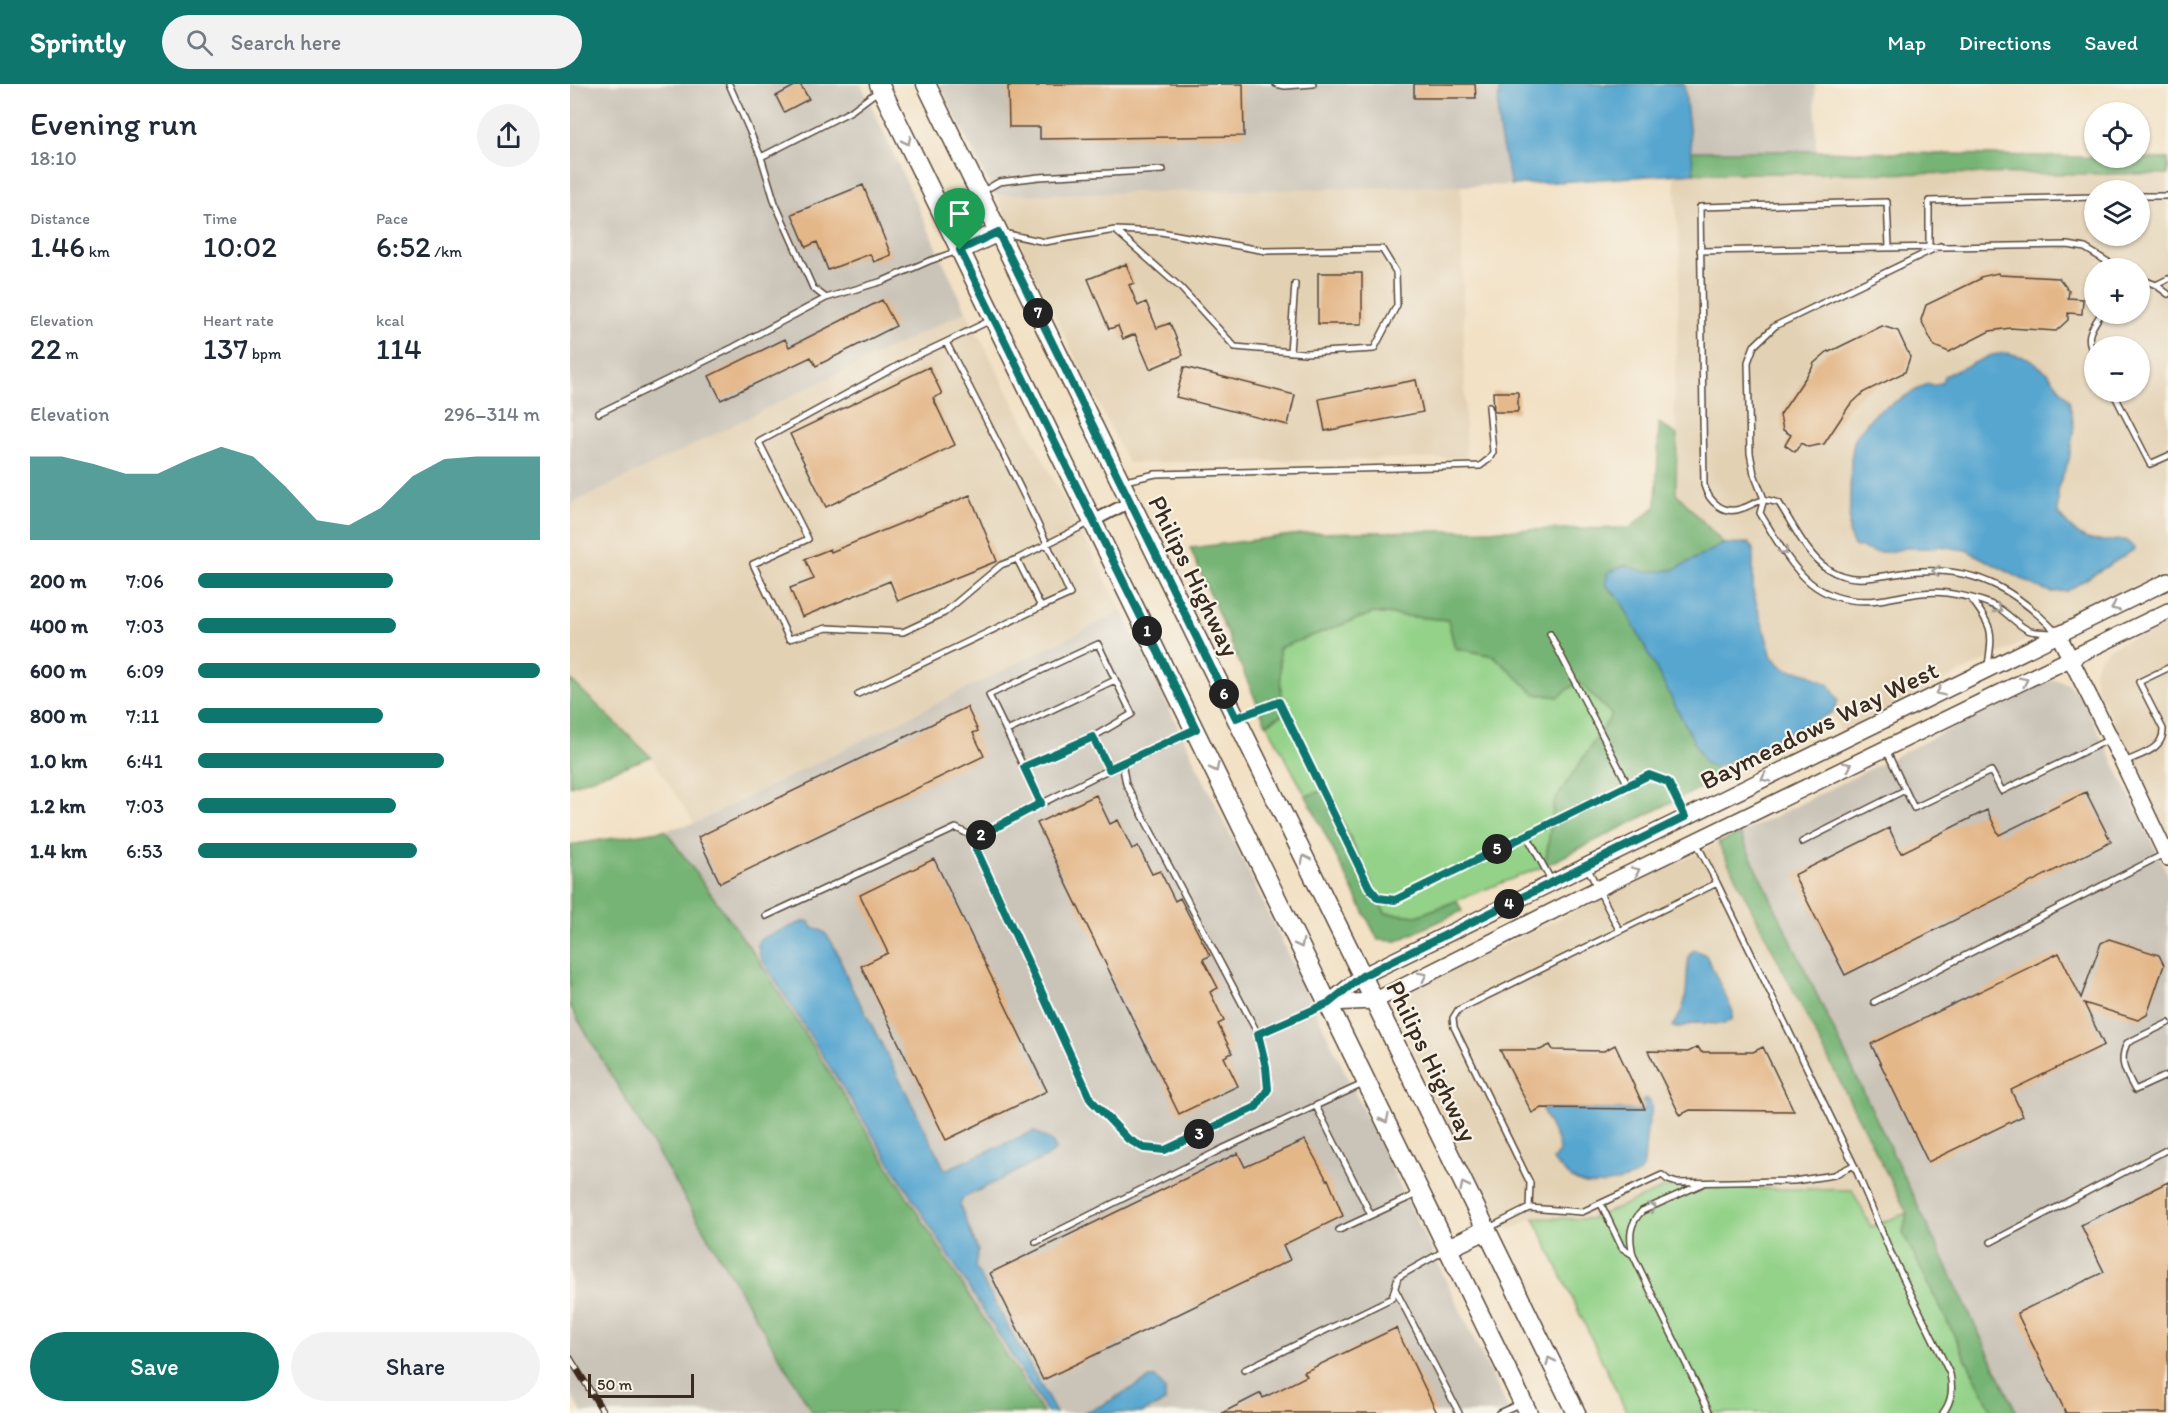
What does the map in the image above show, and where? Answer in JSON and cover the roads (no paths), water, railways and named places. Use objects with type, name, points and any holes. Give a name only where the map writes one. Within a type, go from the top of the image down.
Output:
[{"type":"main road","name":"Philips Highway","points":[[926,84],[1576,1413]]},
{"type":"main road","points":[[880,86],[1526,1408]]},
{"type":"main road","points":[[960,250],[998,232]]},
{"type":"main road","points":[[1448,1248],[1486,1230]]},
{"type":"street","points":[[1093,521],[1130,502]]},
{"type":"street","name":"Baymeadows Way West","points":[[1329,1003],[1362,976],[2168,581]]},
{"type":"street","name":"Baymeadows Way West","points":[[1329,1003],[1374,1001],[2168,611]]},
{"type":"street","points":[[2058,634],[2123,762],[2167,856]]},
{"type":"lane","points":[[729,84],[761,157],[775,203],[813,288],[826,298]]},
{"type":"lane","points":[[1276,84],[1285,86],[1313,84]]},
{"type":"lane","points":[[761,157],[851,111],[880,86]]},
{"type":"lane","points":[[942,214],[999,182],[1039,177],[1163,170]]},
{"type":"lane","points":[[2150,196],[2168,196]]},
{"type":"lane","points":[[1929,246],[1929,201],[2084,197]]},
{"type":"lane","points":[[1888,246],[1887,202],[1700,207],[1704,485],[1707,495],[1714,504],[1725,509],[1740,510],[1764,499],[1779,503],[1808,548],[1826,568],[1844,577],[1863,579],[1922,571],[1972,576],[2017,596],[2034,609],[2058,634]]},
{"type":"lane","points":[[998,232],[1045,242],[1115,230],[1161,232],[1266,251],[1382,249],[1396,272],[1397,305],[1374,349],[1290,352],[1235,347],[1181,288],[1115,230]]},
{"type":"lane","points":[[1700,251],[1888,246],[2068,245],[2085,248],[2102,258]]},
{"type":"lane","points":[[1940,246],[1775,326],[1754,346],[1748,362],[1750,453],[1754,474],[1764,499],[1760,513],[1794,568],[1810,585],[1833,595],[1854,601],[1878,600],[1918,593],[1946,593],[1993,605],[2029,630],[2058,634]]},
{"type":"lane","points":[[599,413],[734,347],[826,298],[883,282],[960,250]]},
{"type":"lane","points":[[2156,285],[2168,279]]},
{"type":"lane","points":[[2150,283],[2168,294]]},
{"type":"lane","points":[[1290,352],[1295,284]]},
{"type":"lane","points":[[994,319],[912,358],[759,442],[808,539],[753,564],[789,639],[827,628],[903,632],[944,612],[1001,565],[1093,521]]},
{"type":"lane","points":[[858,694],[1070,594],[1048,544],[946,342]]},
{"type":"lane","points":[[2117,402],[2150,464],[2168,456]]},
{"type":"lane","points":[[1120,482],[1156,474],[1480,466],[1489,459],[1493,452],[1489,408]]},
{"type":"lane","points":[[1017,559],[1041,607]]},
{"type":"lane","points":[[1971,599],[1990,626],[1992,640],[1987,669]]},
{"type":"lane","points":[[1550,634],[1628,785]]},
{"type":"lane","points":[[1024,767],[1093,737],[1132,714],[1098,644],[989,694],[1041,803]]},
{"type":"lane","points":[[2123,762],[2159,745],[2163,738],[2163,729],[2139,682],[2168,668]]},
{"type":"lane","points":[[1007,731],[1115,680]]},
{"type":"lane","points":[[1236,718],[1279,702],[1369,887],[1378,898],[1395,900],[1649,775],[1668,782],[1685,817]]},
{"type":"lane","points":[[976,838],[1109,769],[1196,729]]},
{"type":"lane","points":[[1093,737],[1109,769]]},
{"type":"lane","points":[[1885,748],[1914,808],[1991,771],[2002,791],[2111,739]]},
{"type":"lane","points":[[976,838],[976,849],[1091,1100],[1128,1139],[1144,1148],[1165,1150],[1256,1107],[1268,1089],[1266,1067],[1258,1034],[1131,794],[1126,784],[1122,763]]},
{"type":"lane","points":[[1802,842],[1905,790]]},
{"type":"lane","points":[[766,916],[956,828],[976,838]]},
{"type":"lane","points":[[1526,834],[1552,883]]},
{"type":"lane","points":[[1696,842],[1854,1166],[1890,1251],[1950,1374],[1951,1398],[1943,1413]]},
{"type":"lane","points":[[1874,1002],[2167,856]]},
{"type":"lane","points":[[1586,866],[1619,930]]},
{"type":"lane","points":[[1529,1208],[1530,1183],[1454,1028],[1453,1018],[1458,1010],[1717,883]]},
{"type":"lane","points":[[1258,1034],[1329,1003]]},
{"type":"lane","points":[[2168,1023],[2127,1043],[2121,1054],[2122,1064],[2135,1090],[2168,1075]]},
{"type":"lane","points":[[1036,1242],[1222,1149],[1367,1082]]},
{"type":"lane","points":[[1316,1106],[1371,1215]]},
{"type":"lane","points":[[1991,1242],[2168,1149]]},
{"type":"lane","points":[[1486,1230],[1529,1208],[1582,1212],[1662,1175],[1677,1183],[1813,1179],[1834,1175],[1854,1166]]},
{"type":"lane","points":[[1706,1182],[1642,1211],[1630,1228],[1629,1240],[1633,1255],[1710,1413]]},
{"type":"lane","points":[[1339,1230],[1421,1192]]},
{"type":"lane","points":[[1601,1204],[1622,1248],[1633,1255]]},
{"type":"lane","points":[[1244,1370],[1392,1298],[1398,1277],[1448,1248]]},
{"type":"lane","points":[[1395,1289],[1459,1413]]},
{"type":"lane","points":[[1499,1413],[1526,1408]]},
{"type":"water","points":[[1501,84],[1684,84],[1694,173],[1511,185],[1498,122]]},
{"type":"water","points":[[2007,353],[2028,358],[2048,373],[2069,400],[2074,427],[2069,460],[2058,487],[2058,513],[2080,536],[2094,541],[2126,540],[2135,549],[2067,591],[2051,592],[1966,550],[1939,546],[1874,552],[1854,546],[1849,535],[1851,459],[1855,437],[1875,413],[1927,384],[1933,386],[1942,382],[1944,376],[1992,355]]},
{"type":"water","points":[[1749,543],[1753,549],[1753,592],[1772,657],[1785,669],[1807,673],[1830,685],[1838,701],[1832,713],[1716,768],[1705,763],[1620,599],[1606,585],[1607,573],[1625,565],[1645,572],[1673,570],[1724,544]]},
{"type":"water","points":[[805,921],[809,922],[813,928],[825,933],[832,942],[851,986],[945,1170],[1034,1131],[1051,1141],[1056,1149],[1050,1155],[963,1198],[960,1205],[978,1251],[975,1267],[1056,1413],[1048,1413],[760,956],[758,944],[760,939]]},
{"type":"water","points":[[1695,950],[1706,955],[1733,1012],[1732,1019],[1724,1024],[1696,1023],[1675,1028],[1672,1026],[1679,1017],[1685,999],[1690,953]]},
{"type":"water","points":[[1645,1098],[1650,1101],[1651,1109],[1644,1166],[1639,1173],[1615,1182],[1588,1184],[1570,1177],[1553,1160],[1559,1152],[1558,1142],[1542,1109],[1645,1110],[1642,1101]]},
{"type":"water","points":[[1150,1378],[1156,1378],[1165,1390],[1165,1402],[1141,1413],[1083,1413],[1103,1405]]},
{"type":"railway","points":[[570,1358],[604,1413]]}]
